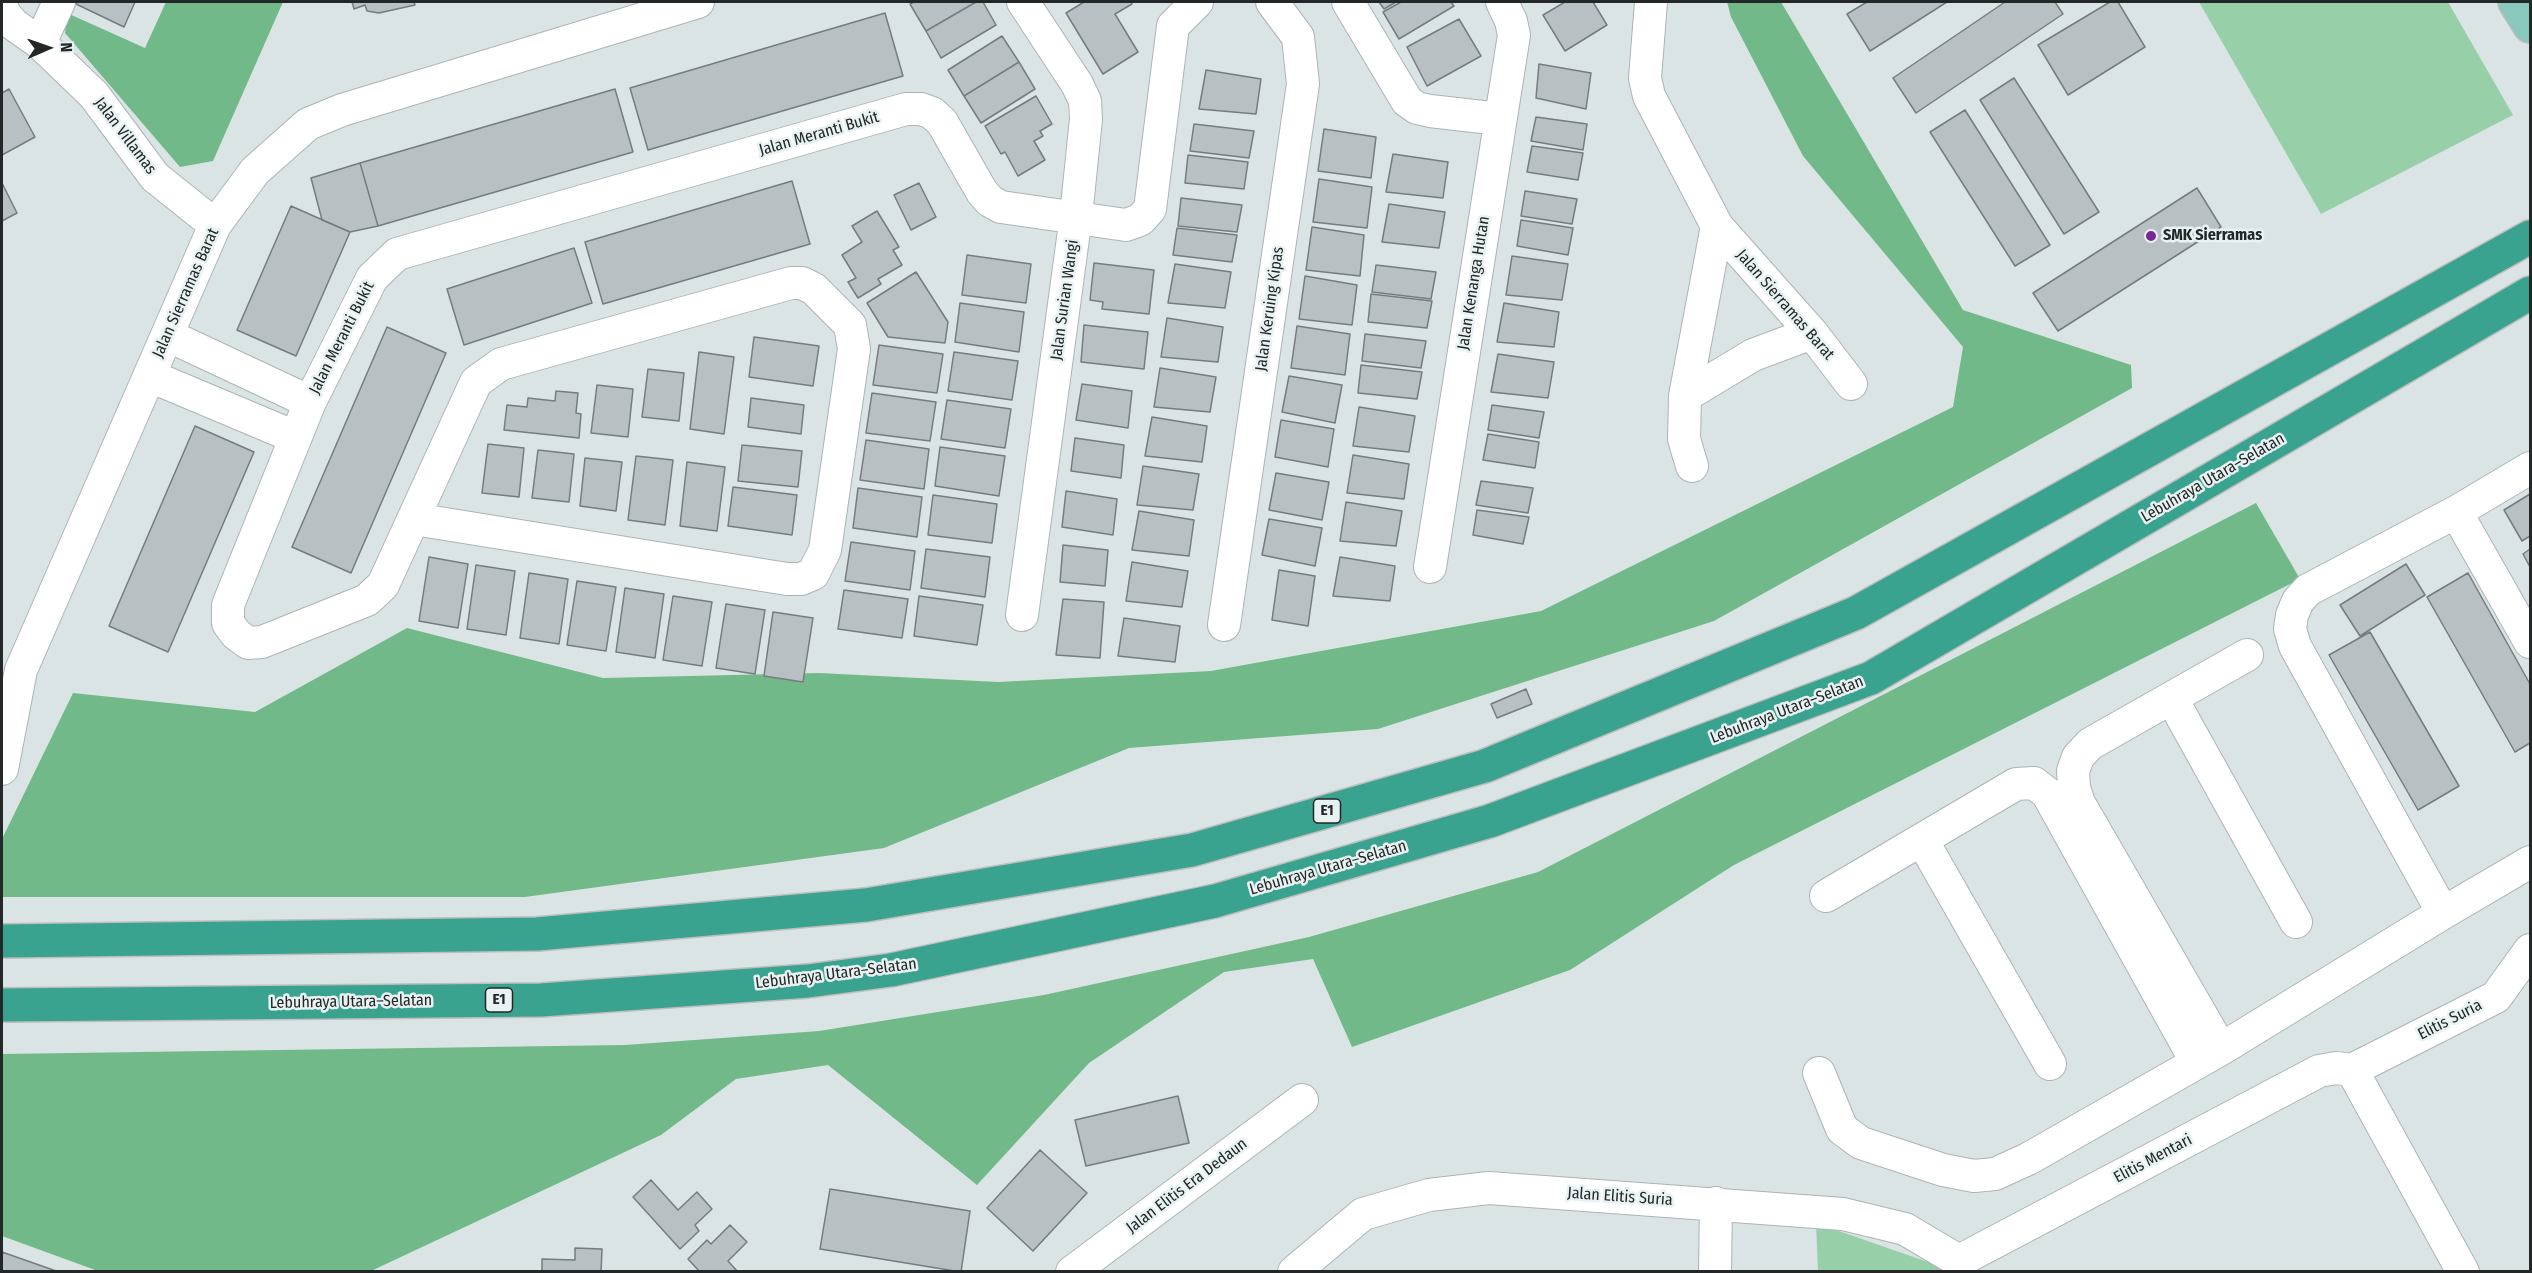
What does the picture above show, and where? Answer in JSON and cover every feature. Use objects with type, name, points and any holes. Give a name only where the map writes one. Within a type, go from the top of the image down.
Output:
[{"type":"highway","name":"E1","points":[[2,941],[537,934],[866,905],[1192,850],[1485,766],[1856,613],[2530,237]]},
{"type":"highway","name":"Lebuhraya Utara–Selatan","points":[[2,1005],[541,1000],[808,981],[891,970],[1215,901],[1490,821],[1871,678],[2530,293]]},
{"type":"main road","points":[[2515,2],[2530,26]]},
{"type":"street","points":[[40,43],[59,2]]},
{"type":"street","name":"Jalan Sierramas Barat","points":[[2,769],[21,670],[215,225],[255,171],[308,124],[342,110],[698,2]]},
{"type":"street","name":"Jalan Surian Wangi","points":[[1022,615],[1076,216],[1086,119],[1085,101],[1077,84],[1023,2]]},
{"type":"street","name":"Jalan Meranti Bukit","points":[[414,519],[787,579],[801,579],[813,574],[825,550],[854,350],[849,326],[814,289],[802,283],[791,283],[501,364],[476,382],[383,585],[367,600],[262,642],[248,643],[236,634],[228,623],[228,605],[310,402],[372,278],[397,254],[906,109],[921,109],[932,113],[942,122],[982,192],[990,201],[1001,207],[1126,225],[1140,220],[1150,209],[1173,26],[1197,2]]},
{"type":"street","name":"Jalan Keruing Kipas","points":[[1224,625],[1303,84],[1298,37],[1272,2]]},
{"type":"street","points":[[1348,2],[1407,100],[1417,108],[1500,119]]},
{"type":"street","name":"Jalan Kenanga Hutan","points":[[1430,567],[1514,35],[1511,21],[1502,2]]},
{"type":"street","name":"Jalan Sierramas Barat","points":[[1651,2],[1646,90],[1718,226],[1812,333],[1851,384]]},
{"type":"street","name":"Jalan Villamas","points":[[2,6],[4,13],[13,24],[40,43],[94,95],[155,177],[215,225]]},
{"type":"street","points":[[1692,466],[1684,439],[1684,396],[1718,226]]},
{"type":"street","points":[[1684,396],[1753,355],[1812,333]]},
{"type":"street","name":"Jalan Meranti Bukit","points":[[167,335],[310,402]]},
{"type":"street","points":[[150,376],[295,437]]},
{"type":"street","points":[[2443,913],[2295,646],[2290,629],[2292,615],[2298,601],[2308,590],[2456,512],[2530,468]]},
{"type":"street","points":[[2456,512],[2530,642]]},
{"type":"street","points":[[2209,1056],[2079,803],[2074,788],[2073,771],[2078,757],[2090,744],[2247,655]]},
{"type":"street","points":[[2172,699],[2296,922]]},
{"type":"street","points":[[1826,896],[2016,784],[2034,783],[2047,793],[2209,1056]]},
{"type":"street","points":[[1922,840],[2050,1064]]},
{"type":"street","points":[[1819,1073],[1842,1129],[1861,1143],[1943,1170],[1974,1176],[1995,1174],[2028,1160],[2209,1056],[2530,862]]},
{"type":"street","name":"Elitis Suria","points":[[2352,1070],[2496,997],[2526,968]]},
{"type":"street","name":"Elitis Mentari","points":[[1959,1266],[2319,1071],[2336,1068],[2352,1070]]},
{"type":"street","points":[[2352,1070],[2463,1272]]},
{"type":"street","name":"Jalan Elitis Era Dedaun","points":[[1072,1272],[1302,1100]]},
{"type":"street","name":"Jalan Elitis Suria","points":[[1294,1272],[1363,1214],[1430,1195],[1489,1188],[1843,1214],[1905,1229],[1959,1266]]},
{"type":"street","points":[[1715,1272],[1716,1203]]},
{"type":"green space","points":[[166,2],[283,2],[213,161],[180,167],[65,33],[67,13],[145,48]]},
{"type":"green space","points":[[1727,2],[1781,2],[1963,310],[2131,365],[2132,388],[1714,621],[1378,729],[1129,748],[884,848],[525,897],[2,897],[2,839],[73,693],[255,712],[407,628],[603,678],[819,673],[998,682],[1211,671],[1541,611],[1953,407],[1963,347],[1803,156],[1731,17]]},
{"type":"green space","points":[[2199,2],[2448,2],[2513,115],[2321,214]]},
{"type":"green space","points":[[2256,503],[2300,579],[1734,865],[1570,970],[1352,1047],[1313,959],[1224,972],[1089,1063],[977,1185],[828,1065],[736,1079],[661,1135],[371,1271],[98,1271],[2,1236],[2,1054],[625,1045],[819,1031],[1044,995],[1309,937],[1538,872]]},
{"type":"green space","points":[[1816,1223],[1942,1267],[1942,1271],[1818,1271]]},
{"type":"building","points":[[77,2],[135,2],[124,27],[76,4]]},
{"type":"building","points":[[352,2],[414,2],[415,5],[379,13],[367,11],[365,5],[354,9]]},
{"type":"building","points":[[914,2],[976,2],[926,31],[910,4]]},
{"type":"building","points":[[976,2],[983,2],[996,25],[941,58],[926,31]]},
{"type":"building","points":[[1084,2],[1131,2],[1132,4],[1115,14],[1138,52],[1103,74],[1066,13]]},
{"type":"building","points":[[1379,2],[1396,2],[1384,9]]},
{"type":"building","points":[[1401,2],[1451,2],[1454,6],[1399,39],[1383,12]]},
{"type":"building","points":[[1565,2],[1593,2],[1607,25],[1565,51],[1543,15]]},
{"type":"building","points":[[1867,2],[1947,2],[1870,51],[1847,14]]},
{"type":"building","points":[[2005,2],[2055,2],[2063,14],[1916,113],[1893,78]]},
{"type":"building","points":[[2110,2],[2118,2],[2145,47],[2068,95],[2038,45]]},
{"type":"building","points":[[885,13],[903,76],[648,150],[630,88]]},
{"type":"building","points":[[1459,19],[1481,56],[1427,86],[1407,47]]},
{"type":"building","points":[[1002,36],[1019,62],[964,96],[948,70]]},
{"type":"building","points":[[1019,62],[1035,89],[981,123],[964,96]]},
{"type":"building","points":[[1539,64],[1591,73],[1586,109],[1536,98]]},
{"type":"building","points":[[1206,70],[1261,79],[1256,114],[1199,109]]},
{"type":"building","points":[[2014,78],[2099,212],[2064,234],[1980,100]]},
{"type":"building","points":[[9,89],[35,137],[2,155],[2,93]]},
{"type":"building","points":[[615,89],[633,152],[378,226],[360,163]]},
{"type":"building","points":[[1036,96],[1052,124],[1040,131],[1043,136],[1034,141],[1045,160],[1018,176],[1005,152],[1001,154],[985,126]]},
{"type":"building","points":[[1965,110],[2050,245],[2015,266],[1930,132]]},
{"type":"building","points":[[1536,117],[1587,124],[1583,150],[1531,141]]},
{"type":"building","points":[[1194,124],[1254,131],[1249,158],[1190,151]]},
{"type":"building","points":[[1324,129],[1376,137],[1371,178],[1318,171]]},
{"type":"building","points":[[1532,146],[1583,153],[1578,180],[1527,172]]},
{"type":"building","points":[[1393,154],[1448,162],[1443,198],[1386,192]]},
{"type":"building","points":[[1188,155],[1248,162],[1244,189],[1185,183]]},
{"type":"building","points":[[360,163],[378,226],[350,232],[322,220],[311,178]]},
{"type":"building","points":[[1319,179],[1372,187],[1367,228],[1313,222]]},
{"type":"building","points":[[792,181],[810,244],[603,304],[585,242]]},
{"type":"building","points":[[2,183],[17,213],[2,221]]},
{"type":"building","points":[[919,183],[936,217],[911,230],[894,195]]},
{"type":"building","points":[[2197,188],[2221,227],[2058,331],[2033,293]]},
{"type":"building","points":[[1525,191],[1577,199],[1572,224],[1521,216]]},
{"type":"building","points":[[1181,198],[1242,205],[1237,232],[1178,226]]},
{"type":"building","points":[[1389,204],[1445,212],[1439,248],[1382,242]]},
{"type":"building","points":[[291,206],[350,232],[296,356],[237,330]]},
{"type":"building","points":[[877,211],[899,247],[893,250],[902,265],[878,279],[881,284],[858,298],[848,282],[856,278],[842,255],[862,242],[852,226]]},
{"type":"building","points":[[1521,220],[1573,228],[1568,255],[1517,246]]},
{"type":"building","points":[[1312,227],[1364,235],[1360,276],[1306,270]]},
{"type":"building","points":[[1177,228],[1237,235],[1232,262],[1173,255]]},
{"type":"building","points":[[574,248],[592,303],[464,345],[447,289]]},
{"type":"building","points":[[967,255],[1031,264],[1026,303],[962,295]]},
{"type":"building","points":[[1512,256],[1568,264],[1562,300],[1506,295]]},
{"type":"building","points":[[1094,263],[1154,270],[1149,314],[1102,309],[1103,302],[1090,300]]},
{"type":"building","points":[[1175,264],[1231,272],[1225,308],[1168,303]]},
{"type":"building","points":[[1376,265],[1436,272],[1431,299],[1372,292]]},
{"type":"building","points":[[916,272],[948,322],[945,343],[888,337],[867,303]]},
{"type":"building","points":[[1305,276],[1357,285],[1352,325],[1299,319]]},
{"type":"building","points":[[1371,294],[1432,301],[1427,328],[1368,322]]},
{"type":"building","points":[[960,303],[1024,312],[1019,352],[955,342]]},
{"type":"building","points":[[1504,303],[1559,312],[1554,347],[1497,342]]},
{"type":"building","points":[[1167,318],[1223,327],[1218,362],[1161,357]]},
{"type":"building","points":[[1084,325],[1148,332],[1144,369],[1081,362]]},
{"type":"building","points":[[1297,326],[1350,334],[1345,375],[1291,368]]},
{"type":"building","points":[[387,327],[446,353],[351,573],[292,547]]},
{"type":"building","points":[[1365,334],[1426,341],[1421,368],[1362,361]]},
{"type":"building","points":[[754,337],[819,346],[813,386],[749,377]]},
{"type":"building","points":[[879,345],[943,354],[937,393],[873,385]]},
{"type":"building","points":[[699,352],[734,357],[724,434],[690,429]]},
{"type":"building","points":[[954,352],[1018,361],[1012,400],[948,391]]},
{"type":"building","points":[[1498,354],[1554,362],[1548,398],[1491,392]]},
{"type":"building","points":[[1361,365],[1422,372],[1417,399],[1358,393]]},
{"type":"building","points":[[1160,368],[1216,377],[1210,412],[1154,407]]},
{"type":"building","points":[[648,369],[684,373],[679,421],[642,417]]},
{"type":"building","points":[[1289,376],[1342,385],[1335,423],[1282,412]]},
{"type":"building","points":[[1082,384],[1132,391],[1128,428],[1076,420]]},
{"type":"building","points":[[597,385],[633,389],[628,437],[591,433]]},
{"type":"building","points":[[556,391],[578,393],[576,413],[581,414],[579,438],[504,430],[507,405],[527,407],[528,398],[555,401]]},
{"type":"building","points":[[872,393],[936,402],[930,441],[866,433]]},
{"type":"building","points":[[751,398],[804,405],[801,434],[748,427]]},
{"type":"building","points":[[947,400],[1011,409],[1005,448],[941,439]]},
{"type":"building","points":[[1492,405],[1544,412],[1539,438],[1488,430]]},
{"type":"building","points":[[1359,407],[1415,416],[1409,452],[1353,446]]},
{"type":"building","points":[[1152,417],[1207,426],[1202,462],[1145,456]]},
{"type":"building","points":[[1281,420],[1334,429],[1328,467],[1275,457]]},
{"type":"building","points":[[195,426],[254,452],[168,652],[109,626]]},
{"type":"building","points":[[1488,434],[1539,442],[1535,468],[1483,460]]},
{"type":"building","points":[[1075,438],[1124,445],[1121,478],[1071,471]]},
{"type":"building","points":[[866,440],[929,449],[924,489],[860,480]]},
{"type":"building","points":[[488,444],[524,448],[519,497],[482,493]]},
{"type":"building","points":[[742,445],[802,451],[798,487],[738,481]]},
{"type":"building","points":[[940,447],[1005,456],[999,496],[935,486]]},
{"type":"building","points":[[538,450],[574,454],[569,502],[532,498]]},
{"type":"building","points":[[1353,455],[1409,464],[1404,499],[1347,493]]},
{"type":"building","points":[[636,456],[673,460],[665,525],[628,520]]},
{"type":"building","points":[[585,458],[622,462],[616,511],[580,506]]},
{"type":"building","points":[[687,462],[725,467],[717,531],[680,526]]},
{"type":"building","points":[[1143,466],[1199,474],[1193,510],[1137,505]]},
{"type":"building","points":[[1276,473],[1329,482],[1322,520],[1269,510]]},
{"type":"building","points":[[1481,481],[1533,488],[1528,513],[1476,505]]},
{"type":"building","points":[[733,487],[797,495],[792,535],[728,526]]},
{"type":"building","points":[[858,488],[922,497],[917,537],[853,528]]},
{"type":"building","points":[[1066,491],[1117,499],[1113,535],[1062,527]]},
{"type":"building","points":[[2530,494],[2530,536],[2522,541],[2504,510]]},
{"type":"building","points":[[933,495],[997,504],[992,543],[928,535]]},
{"type":"building","points":[[1346,502],[1402,511],[1396,546],[1340,541]]},
{"type":"building","points":[[1477,510],[1529,517],[1523,544],[1473,535]]},
{"type":"building","points":[[1139,511],[1194,520],[1189,556],[1132,550]]},
{"type":"building","points":[[1269,519],[1322,528],[1315,566],[1262,555]]},
{"type":"building","points":[[851,542],[915,551],[910,590],[845,581]]},
{"type":"building","points":[[1063,545],[1108,550],[1105,586],[1060,582]]},
{"type":"building","points":[[926,549],[990,557],[985,597],[921,588]]},
{"type":"building","points":[[2530,549],[2530,567],[2523,554]]},
{"type":"building","points":[[429,557],[468,564],[458,628],[419,621]]},
{"type":"building","points":[[1340,557],[1395,566],[1390,601],[1333,596]]},
{"type":"building","points":[[1132,562],[1188,571],[1182,607],[1126,601]]},
{"type":"building","points":[[2406,564],[2425,595],[2360,636],[2340,605]]},
{"type":"building","points":[[476,565],[515,571],[506,635],[467,629]]},
{"type":"building","points":[[1279,570],[1315,576],[1308,626],[1272,620]]},
{"type":"building","points":[[529,573],[568,579],[559,644],[520,638]]},
{"type":"building","points":[[2468,573],[2530,684],[2530,743],[2515,752],[2427,597]]},
{"type":"building","points":[[577,581],[616,587],[606,651],[567,645]]},
{"type":"building","points":[[625,588],[664,594],[655,658],[616,652]]},
{"type":"building","points":[[844,590],[908,599],[902,638],[838,629]]},
{"type":"building","points":[[673,596],[712,602],[702,666],[663,660]]},
{"type":"building","points":[[919,596],[983,605],[977,645],[914,636]]},
{"type":"building","points":[[1063,599],[1104,602],[1100,658],[1056,655]]},
{"type":"building","points":[[726,604],[765,610],[755,674],[716,668]]},
{"type":"building","points":[[773,612],[813,618],[803,682],[764,676]]},
{"type":"building","points":[[1124,618],[1180,626],[1175,662],[1118,656]]},
{"type":"building","points":[[2370,632],[2459,786],[2418,810],[2329,655]]},
{"type":"building","points":[[1526,689],[1532,704],[1497,718],[1491,704]]},
{"type":"building","points":[[1178,1096],[1189,1143],[1086,1166],[1075,1120]]},
{"type":"building","points":[[1040,1150],[1087,1193],[1033,1251],[987,1208]]},
{"type":"building","points":[[651,1180],[678,1210],[697,1192],[712,1209],[695,1225],[699,1231],[680,1249],[633,1197]]},
{"type":"building","points":[[830,1189],[970,1211],[961,1272],[820,1249]]},
{"type":"building","points":[[730,1225],[747,1242],[728,1261],[738,1272],[700,1272],[688,1259],[707,1240],[711,1244]]},
{"type":"building","points":[[575,1248],[602,1249],[601,1272],[542,1272],[542,1259],[575,1260]]},
{"type":"building","points":[[2,1252],[59,1272],[2,1272]]},
{"type":"place","name":"SMK Sierramas","points":[[2151,236]]}]
